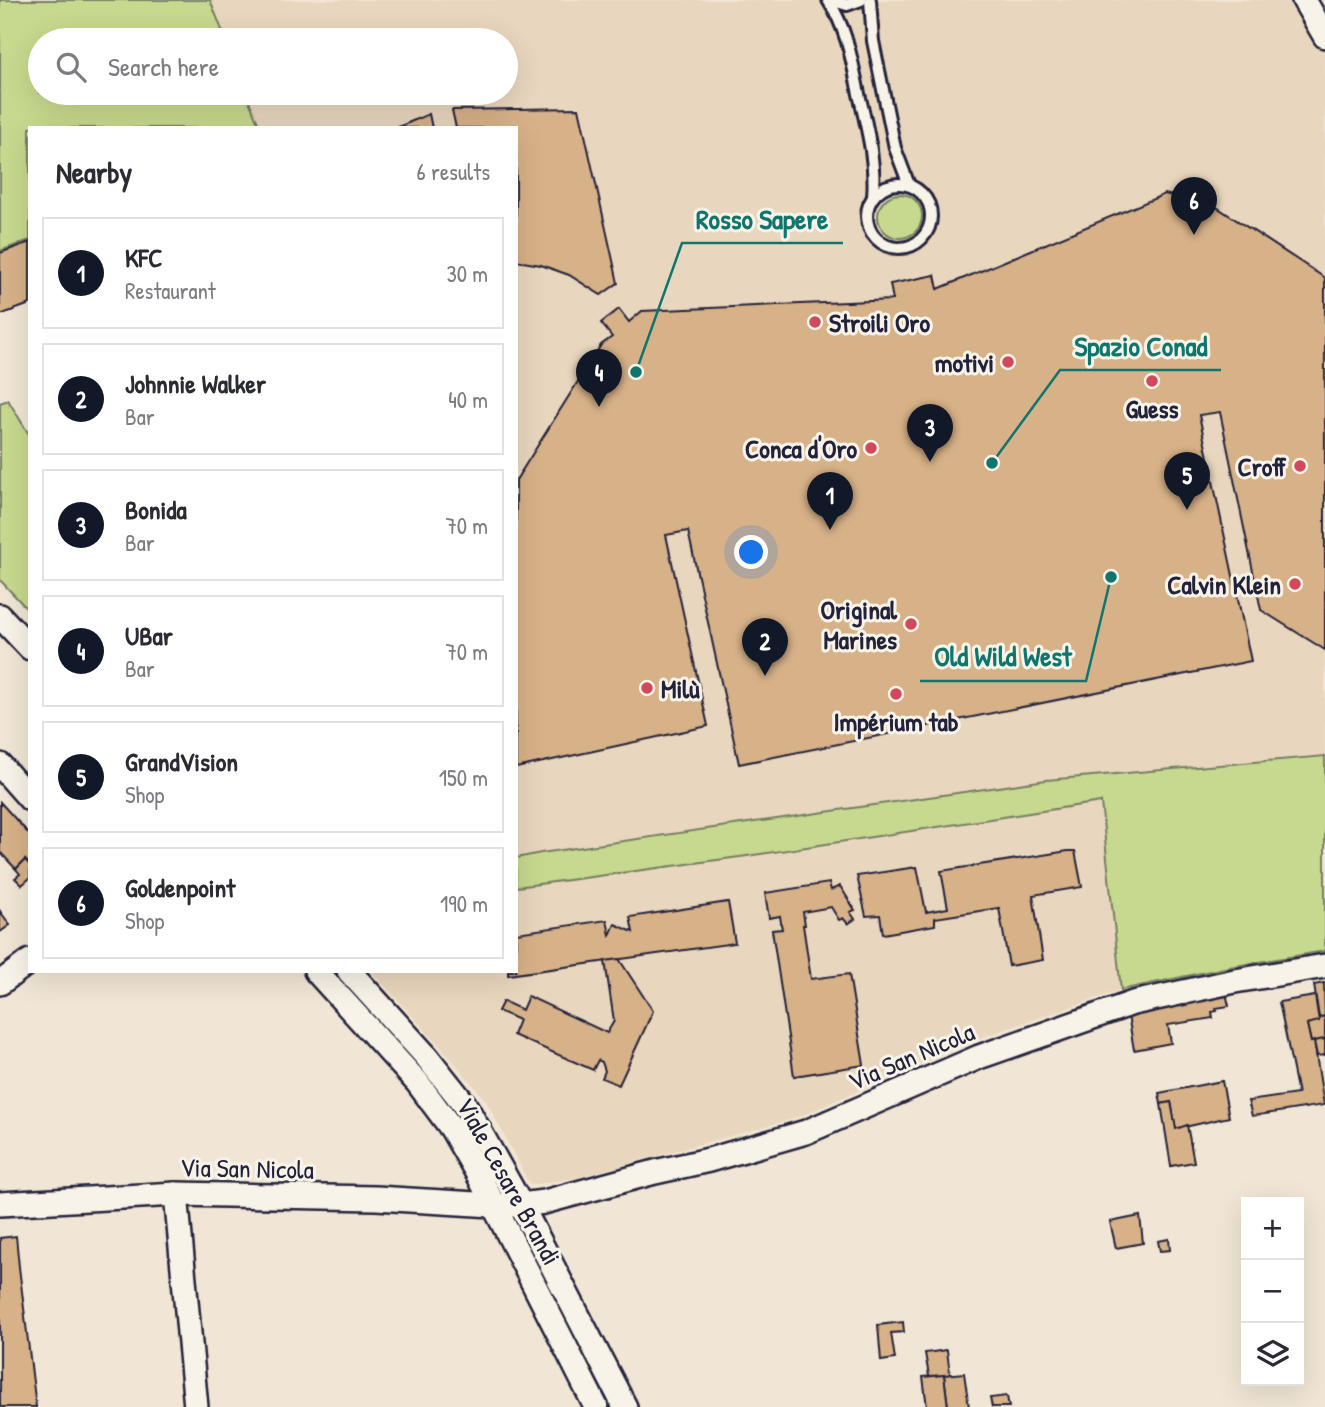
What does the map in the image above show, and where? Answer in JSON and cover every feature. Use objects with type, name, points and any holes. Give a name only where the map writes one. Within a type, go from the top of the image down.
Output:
[{"type":"street","points":[[1304,0],[1325,36]]},
{"type":"street","points":[[2,623],[28,646]]},
{"type":"street","points":[[0,765],[28,797]]},
{"type":"street","points":[[0,983],[28,962]]},
{"type":"street","name":"Via San Nicola","points":[[0,1204],[176,1194],[376,1198],[493,1205],[544,1202],[806,1132],[979,1057],[1133,1003],[1235,981],[1325,966]]},
{"type":"street","name":"Viale Cesare Brandi","points":[[318,973],[435,1104],[452,1129],[596,1407]]},
{"type":"street","name":"Viale Cesare Brandi","points":[[351,973],[427,1057],[457,1094],[483,1134],[625,1407]]},
{"type":"street","points":[[176,1194],[196,1407]]},
{"type":"lane","points":[[830,0],[847,5],[861,0]]},
{"type":"lane","points":[[830,0],[843,28],[850,53],[872,153],[875,175],[873,197],[867,214],[868,223],[876,239],[893,248],[912,246],[927,233],[932,214],[925,196],[909,185],[901,169],[873,41],[870,0]]},
{"type":"lane","points":[[873,197],[889,185],[909,185]]},
{"type":"shaded area","points":[[210,0],[1314,0],[1325,20],[1325,951],[1229,967],[1121,990],[974,1040],[796,1118],[576,1178],[530,1185],[486,1101],[373,973],[518,973],[518,126],[259,126],[251,105],[518,105],[518,28],[221,28]]},
{"type":"green space","points":[[0,0],[210,0],[221,28],[28,28],[28,105],[251,105],[259,126],[28,126],[28,241],[0,251]]},
{"type":"green space","points":[[900,194],[909,195],[916,200],[921,207],[921,225],[916,232],[909,237],[900,238],[891,237],[884,232],[879,225],[878,216],[879,207],[884,200],[891,195]]},
{"type":"green space","points":[[8,400],[28,433],[28,610],[0,580],[0,403]]},
{"type":"green space","points":[[1325,756],[1325,951],[1229,967],[1121,990],[1101,802],[747,856],[518,887],[518,858],[1046,780]]},
{"type":"building","points":[[579,108],[618,283],[601,295],[569,275],[541,265],[518,261],[518,126],[456,126],[452,110]]},
{"type":"building","points":[[429,114],[432,126],[401,126]]},
{"type":"building","name":"Conca d'Oro","points":[[1188,186],[1205,194],[1202,206],[1218,208],[1325,278],[1325,650],[1261,610],[1220,412],[1199,415],[1251,661],[739,764],[688,531],[666,535],[708,726],[518,768],[518,477],[601,345],[612,337],[601,323],[619,309],[629,322],[642,311],[893,300],[890,284],[935,275],[938,289],[1165,194],[1184,199]]},
{"type":"building","points":[[28,243],[28,305],[0,315],[0,253]]},
{"type":"building","points":[[0,802],[28,833],[28,863],[25,860],[16,869],[0,852]]},
{"type":"building","points":[[1075,851],[1082,887],[1033,895],[1043,960],[1009,966],[999,908],[935,918],[935,925],[883,934],[880,915],[866,916],[857,876],[917,867],[926,912],[948,908],[941,871]]},
{"type":"building","points":[[25,860],[28,863],[28,880],[22,885],[15,878],[20,874],[16,869]]},
{"type":"building","points":[[829,883],[831,890],[840,886],[855,910],[850,912],[855,919],[848,924],[843,918],[839,920],[831,907],[803,912],[811,979],[849,974],[864,1065],[794,1076],[772,930],[782,929],[780,916],[769,918],[765,893]]},
{"type":"building","points":[[728,902],[735,943],[508,975],[518,973],[518,933],[607,920],[610,935],[615,924],[633,932],[630,917]]},
{"type":"building","points":[[0,911],[10,925],[0,932]]},
{"type":"building","points":[[619,959],[653,1011],[619,1085],[602,1078],[605,1071],[602,1062],[598,1060],[593,1070],[513,1035],[519,1020],[498,1011],[503,1001],[522,1010],[528,996],[607,1033],[614,1021],[605,961]]},
{"type":"building","points":[[1324,983],[1325,1016],[1319,1018],[1314,985]]},
{"type":"building","points":[[1226,993],[1229,1006],[1216,1008],[1217,1011],[1212,1012],[1213,1018],[1168,1025],[1171,1043],[1134,1050],[1128,1015]]},
{"type":"building","points":[[1315,996],[1319,1021],[1307,1024],[1311,1042],[1314,1041],[1324,1105],[1252,1116],[1248,1101],[1298,1094],[1279,1002]]},
{"type":"building","points":[[1325,1016],[1325,1039],[1311,1042],[1307,1024],[1319,1021],[1319,1018]]},
{"type":"building","points":[[1325,1039],[1325,1055],[1317,1056],[1314,1041]]},
{"type":"building","points":[[1222,1081],[1229,1117],[1176,1129],[1171,1102],[1161,1104],[1159,1093]]},
{"type":"building","points":[[1171,1102],[1176,1129],[1187,1125],[1194,1162],[1171,1166],[1161,1104]]},
{"type":"building","points":[[1140,1216],[1143,1243],[1116,1248],[1110,1222]]},
{"type":"building","points":[[16,1236],[36,1407],[0,1407],[0,1238]]},
{"type":"building","points":[[1169,1239],[1170,1250],[1160,1251],[1158,1241]]},
{"type":"building","points":[[903,1322],[904,1332],[891,1333],[895,1359],[881,1361],[878,1325]]},
{"type":"building","points":[[947,1350],[950,1375],[929,1376],[925,1353]]},
{"type":"building","points":[[964,1373],[969,1407],[948,1407],[944,1375]]},
{"type":"building","points":[[944,1375],[948,1407],[927,1407],[923,1377]]},
{"type":"building","points":[[1007,1396],[1009,1407],[992,1407],[990,1398]]},
{"type":"place","name":"Goldenpoint","points":[[1194,235]]},
{"type":"place","name":"Stroili Oro","points":[[815,322]]},
{"type":"place","name":"motivi","points":[[1008,362]]},
{"type":"place","name":"Rosso Sapere","points":[[636,372]]},
{"type":"place","name":"Guess","points":[[1152,381]]},
{"type":"place","name":"UBar","points":[[599,407]]},
{"type":"place","name":"Conca d'Oro","points":[[871,448]]},
{"type":"place","name":"Bonida","points":[[930,462]]},
{"type":"place","name":"Spazio Conad","points":[[992,463]]},
{"type":"place","name":"Croff","points":[[1300,466]]},
{"type":"place","name":"GrandVision","points":[[1187,510]]},
{"type":"place","name":"KFC","points":[[830,530]]},
{"type":"place","name":"Old Wild West","points":[[1111,577]]},
{"type":"place","name":"Calvin Klein","points":[[1295,584]]},
{"type":"place","name":"Original Marines","points":[[911,624]]},
{"type":"place","name":"Johnnie Walker","points":[[765,676]]},
{"type":"place","name":"Milù","points":[[647,688]]},
{"type":"place","name":"Impérium tab","points":[[896,694]]}]
